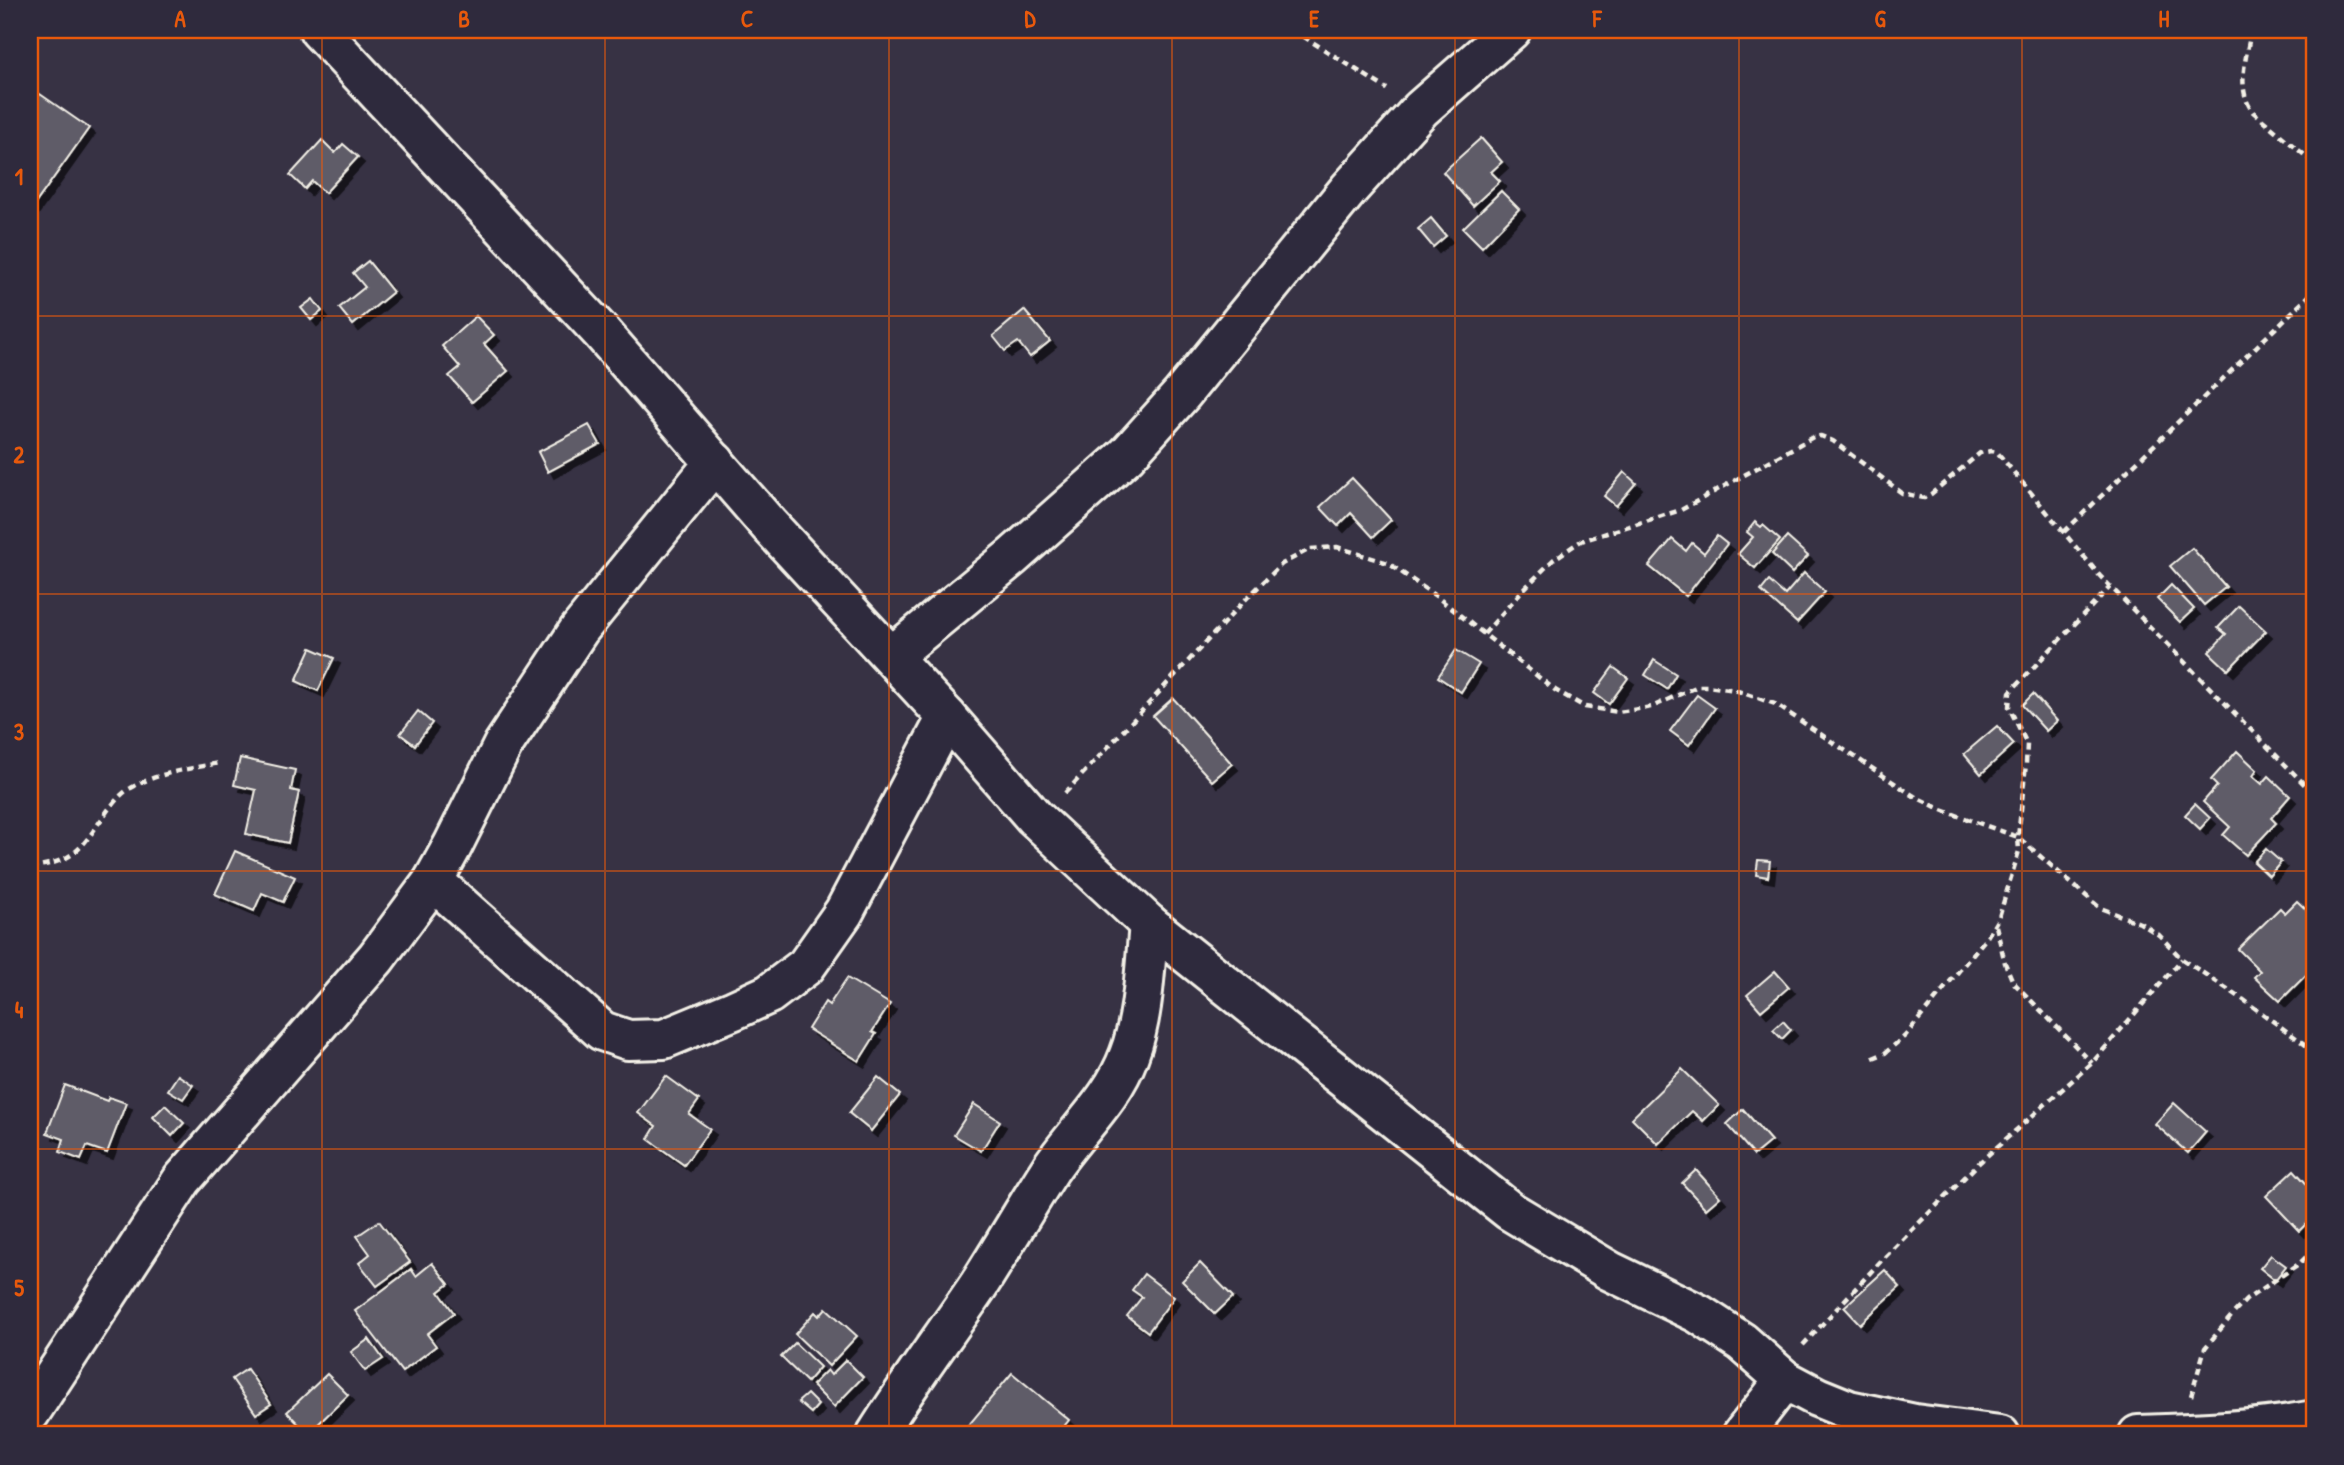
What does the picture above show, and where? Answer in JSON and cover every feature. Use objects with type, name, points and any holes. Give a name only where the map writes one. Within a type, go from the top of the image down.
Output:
[{"type":"street","points":[[319,30],[602,333],[769,526],[892,656],[1034,817],[1149,924],[1510,1211],[1601,1266],[1699,1314],[1742,1342],[1781,1377],[1856,1422],[1915,1424],[2000,1435]]},
{"type":"street","points":[[892,656],[1012,557],[1127,455],[1182,394],[1349,189],[1421,109],[1511,30]]},
{"type":"street","points":[[30,1413],[182,1180],[376,958],[432,881],[503,745],[566,649],[715,462]]},
{"type":"street","points":[[432,881],[602,1031],[628,1041],[664,1039],[769,994],[806,965],[844,912],[947,717]]},
{"type":"street","points":[[876,1435],[918,1369],[978,1286],[1052,1167],[1111,1092],[1123,1072],[1131,1052],[1142,997],[1149,924]]},
{"type":"street","points":[[1742,1435],[1781,1377]]},
{"type":"street","points":[[2138,1435],[2293,1427]]},
{"type":"path","points":[[1293,30],[1421,109]]},
{"type":"path","points":[[2251,30],[2242,88],[2245,101],[2253,112],[2314,163]]},
{"type":"path","points":[[2064,532],[2314,292]]},
{"type":"path","points":[[1484,634],[1554,559],[1581,541],[1681,510],[1813,437],[1821,436],[1833,441],[1902,493],[1924,498],[1980,453],[1997,452],[2110,587],[2314,794]]},
{"type":"path","points":[[1017,798],[1052,798],[1064,794],[1282,564],[1310,549],[1337,547],[1388,563],[1555,690],[1585,707],[1618,712],[1652,707],[1707,685],[1735,690],[1775,704],[1914,796],[1942,810],[2018,838],[2100,908],[2140,923],[2159,935],[2182,959],[2314,1051]]},
{"type":"path","points":[[1873,1058],[1885,1053],[1905,1036],[1995,925],[2019,851],[2027,744],[2009,707],[2010,692],[2110,587]]},
{"type":"path","points":[[30,867],[74,856],[129,788],[161,775],[219,763]]},
{"type":"path","points":[[1995,925],[2013,982],[2092,1063]]},
{"type":"path","points":[[1781,1377],[1881,1261],[1971,1171],[2092,1063],[2182,959]]},
{"type":"path","points":[[2180,1434],[2205,1348],[2241,1305],[2300,1263],[2314,1249]]},
{"type":"building","points":[[40,94],[89,128],[30,211],[30,108]]},
{"type":"building","points":[[1481,138],[1502,162],[1491,172],[1500,181],[1473,206],[1443,172]]},
{"type":"building","points":[[322,140],[335,153],[343,144],[358,157],[325,193],[312,181],[305,189],[290,175]]},
{"type":"building","points":[[1501,191],[1519,209],[1482,247],[1463,228]]},
{"type":"building","points":[[1431,218],[1446,236],[1433,247],[1418,229]]},
{"type":"building","points":[[368,261],[393,292],[353,325],[339,308],[365,287],[353,273]]},
{"type":"building","points":[[313,299],[322,311],[311,320],[301,308]]},
{"type":"building","points":[[1024,310],[1050,341],[1030,357],[1018,342],[1005,351],[993,336]]},
{"type":"building","points":[[476,316],[494,335],[484,344],[508,371],[472,402],[449,376],[460,367],[442,346]]},
{"type":"building","points":[[589,425],[600,444],[548,472],[538,452]]},
{"type":"building","points":[[1624,472],[1636,483],[1616,506],[1604,496]]},
{"type":"building","points":[[1352,478],[1391,520],[1373,537],[1351,513],[1338,526],[1320,507]]},
{"type":"building","points":[[1755,522],[1761,527],[1763,525],[1780,540],[1755,568],[1738,554],[1753,537],[1747,532]]},
{"type":"building","points":[[1717,536],[1727,544],[1686,596],[1649,566],[1672,539],[1686,551],[1692,543],[1704,553]]},
{"type":"building","points":[[1787,537],[1808,556],[1792,573],[1772,554]]},
{"type":"building","points":[[2192,548],[2226,587],[2204,605],[2170,566]]},
{"type":"building","points":[[1804,573],[1825,592],[1797,623],[1761,591],[1769,581],[1785,595]]},
{"type":"building","points":[[2171,585],[2194,609],[2180,622],[2157,599]]},
{"type":"building","points":[[2239,606],[2266,631],[2228,670],[2209,652],[2226,634],[2218,628]]},
{"type":"building","points":[[311,648],[334,658],[318,691],[296,681]]},
{"type":"building","points":[[1456,650],[1479,664],[1461,692],[1438,677]]},
{"type":"building","points":[[1654,660],[1676,674],[1667,689],[1645,675]]},
{"type":"building","points":[[1613,667],[1628,678],[1609,704],[1594,693]]},
{"type":"building","points":[[2033,694],[2057,721],[2046,731],[2022,705]]},
{"type":"building","points":[[1697,695],[1715,708],[1689,745],[1670,731]]},
{"type":"building","points":[[1173,698],[1232,764],[1212,781],[1153,716]]},
{"type":"building","points":[[418,711],[432,723],[415,745],[400,734]]},
{"type":"building","points":[[1997,726],[2014,744],[1981,774],[1964,754]]},
{"type":"building","points":[[2237,751],[2257,770],[2253,776],[2262,784],[2269,776],[2290,796],[2271,818],[2276,823],[2246,855],[2223,835],[2230,827],[2203,802],[2217,786],[2211,780]]},
{"type":"building","points":[[240,758],[295,770],[291,790],[299,792],[288,843],[246,834],[256,790],[234,785]]},
{"type":"building","points":[[2195,804],[2210,818],[2200,829],[2185,815]]},
{"type":"building","points":[[2266,849],[2281,862],[2269,876],[2254,862]]},
{"type":"building","points":[[235,851],[295,877],[283,902],[262,893],[254,911],[215,894]]},
{"type":"building","points":[[1758,860],[1770,861],[1768,877],[1756,875]]},
{"type":"building","points":[[2297,901],[2314,917],[2314,956],[2309,961],[2314,967],[2280,1001],[2254,977],[2260,971],[2238,949],[2280,908],[2285,913]]},
{"type":"building","points":[[1775,971],[1789,987],[1761,1011],[1747,995]]},
{"type":"building","points":[[847,978],[890,1004],[872,1032],[876,1034],[859,1061],[808,1029],[825,1002],[829,1005]]},
{"type":"building","points":[[1783,1021],[1791,1030],[1782,1039],[1773,1030]]},
{"type":"building","points":[[1682,1069],[1719,1105],[1703,1121],[1692,1111],[1658,1144],[1632,1118]]},
{"type":"building","points":[[178,1075],[193,1085],[183,1099],[168,1090]]},
{"type":"building","points":[[666,1076],[699,1100],[689,1114],[710,1129],[684,1165],[648,1139],[656,1126],[638,1113]]},
{"type":"building","points":[[878,1077],[900,1095],[871,1131],[849,1113]]},
{"type":"building","points":[[65,1085],[107,1101],[109,1097],[126,1103],[107,1153],[87,1146],[81,1160],[60,1152],[64,1139],[47,1133]]},
{"type":"building","points":[[2174,1103],[2206,1132],[2188,1153],[2155,1124]]},
{"type":"building","points":[[974,1104],[1000,1121],[981,1151],[954,1135]]},
{"type":"building","points":[[165,1105],[184,1123],[172,1136],[153,1117]]},
{"type":"building","points":[[1743,1109],[1771,1141],[1754,1155],[1727,1124]]},
{"type":"building","points":[[1696,1170],[1720,1197],[1706,1209],[1682,1183]]},
{"type":"building","points":[[2294,1170],[2314,1192],[2314,1216],[2299,1231],[2266,1196]]},
{"type":"building","points":[[379,1221],[410,1262],[377,1286],[359,1263],[370,1254],[357,1236]]},
{"type":"building","points":[[2271,1255],[2286,1266],[2275,1280],[2260,1268]]},
{"type":"building","points":[[432,1263],[449,1284],[439,1292],[454,1313],[427,1334],[436,1346],[402,1372],[355,1311],[411,1269],[416,1276]]},
{"type":"building","points":[[1200,1263],[1233,1297],[1215,1314],[1182,1281]]},
{"type":"building","points":[[1885,1270],[1900,1287],[1860,1324],[1844,1307]]},
{"type":"building","points":[[1144,1274],[1174,1297],[1148,1332],[1127,1316],[1142,1297],[1132,1290]]},
{"type":"building","points":[[826,1308],[857,1336],[829,1366],[795,1334],[815,1312],[819,1316]]},
{"type":"building","points":[[369,1339],[383,1359],[365,1371],[351,1352]]},
{"type":"building","points":[[795,1343],[820,1367],[807,1382],[781,1357]]},
{"type":"building","points":[[846,1360],[863,1377],[834,1407],[812,1385],[827,1370],[831,1375]]},
{"type":"building","points":[[247,1369],[271,1404],[256,1414],[232,1379]]},
{"type":"building","points":[[1012,1373],[1069,1420],[1057,1435],[977,1435],[967,1427]]},
{"type":"building","points":[[327,1374],[348,1395],[308,1434],[287,1412]]},
{"type":"building","points":[[807,1394],[818,1405],[811,1413],[798,1402]]}]
